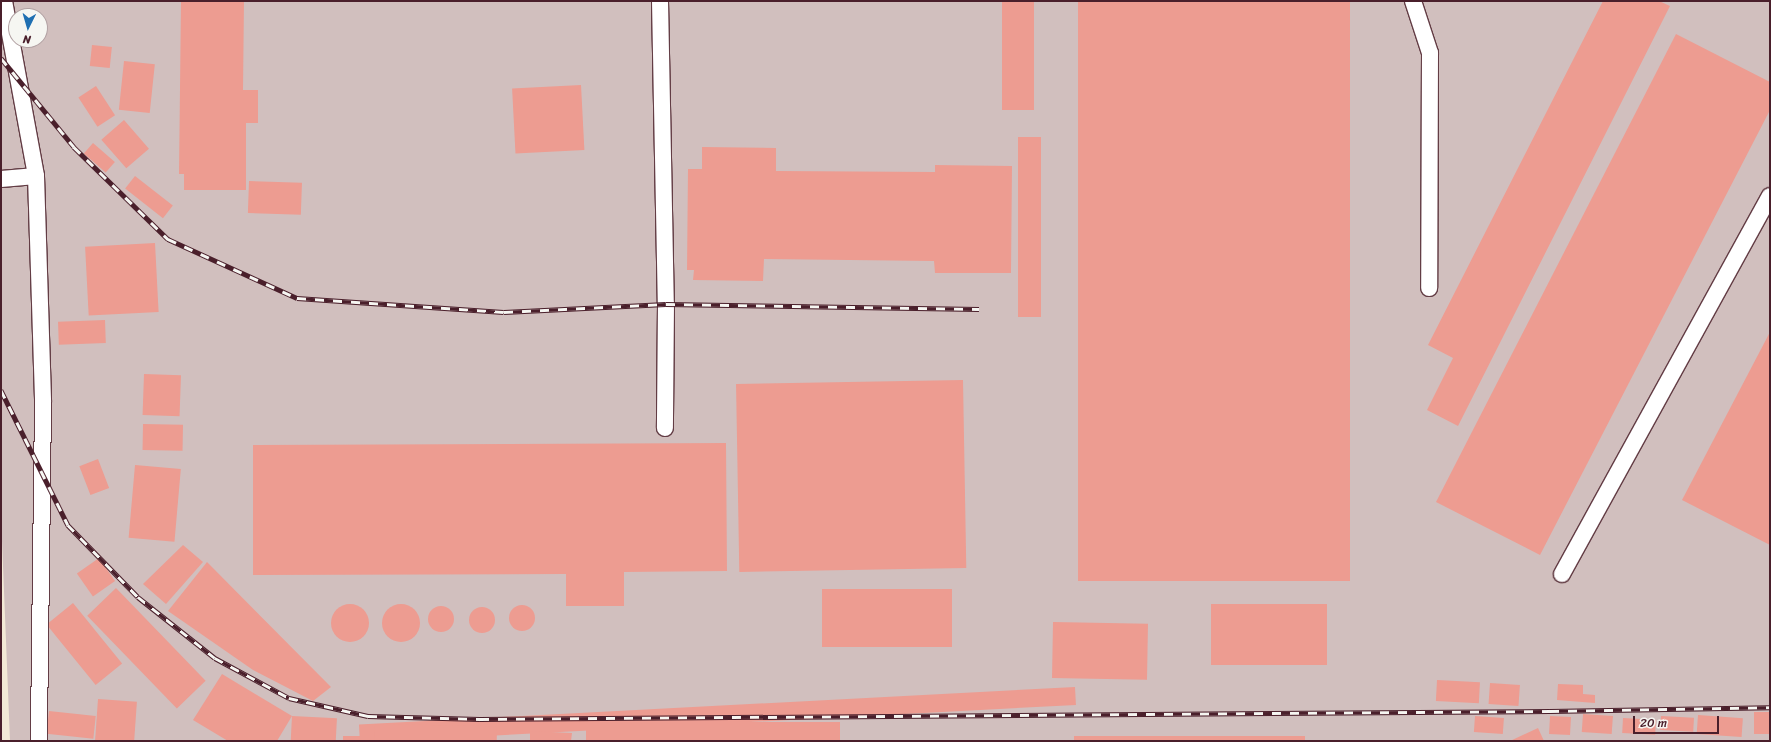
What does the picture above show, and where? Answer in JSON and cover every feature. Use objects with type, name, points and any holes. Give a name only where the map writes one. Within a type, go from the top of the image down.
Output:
[{"type":"lane","points":[[4,1],[36,176],[43,402],[39,741]]},
{"type":"lane","points":[[660,1],[666,304],[665,428]]},
{"type":"lane","points":[[1413,1],[1430,53],[1429,288]]},
{"type":"lane","points":[[1,179],[36,176]]},
{"type":"lane","points":[[1562,574],[1770,196]]},
{"type":"shaded area","points":[[1,1],[1770,1],[1770,741],[10,741],[1,516]]},
{"type":"building","points":[[181,1],[244,1],[243,90],[258,90],[258,123],[246,123],[246,190],[184,190],[184,174],[179,174]]},
{"type":"building","points":[[1002,1],[1034,1],[1034,110],[1002,110]]},
{"type":"building","points":[[1078,1],[1350,1],[1350,581],[1078,581]]},
{"type":"building","points":[[1603,1],[1659,1],[1670,6],[1458,426],[1427,410],[1453,358],[1428,345]]},
{"type":"building","points":[[1676,34],[1770,82],[1770,110],[1540,555],[1436,502]]},
{"type":"building","points":[[92,45],[112,47],[110,68],[90,66]]},
{"type":"building","points":[[124,61],[155,64],[150,113],[119,110]]},
{"type":"building","points":[[581,85],[584,150],[515,154],[512,89]]},
{"type":"building","points":[[96,86],[115,115],[97,127],[78,97]]},
{"type":"building","points":[[124,120],[149,149],[126,168],[101,140]]},
{"type":"building","points":[[1018,137],[1041,137],[1041,317],[1018,317]]},
{"type":"building","points":[[93,143],[115,162],[106,173],[84,154]]},
{"type":"building","points":[[702,147],[776,148],[776,171],[935,172],[935,165],[1012,166],[1011,273],[935,273],[934,261],[764,259],[763,281],[693,280],[694,270],[687,270],[688,169],[702,169]]},
{"type":"building","points":[[135,176],[173,206],[163,218],[125,189]]},
{"type":"building","points":[[249,181],[302,183],[301,215],[248,213]]},
{"type":"building","points":[[155,243],[159,312],[89,316],[85,247]]},
{"type":"building","points":[[105,320],[106,343],[59,345],[58,322]]},
{"type":"building","points":[[1770,332],[1770,545],[1682,500]]},
{"type":"building","points":[[144,374],[181,375],[180,416],[143,415]]},
{"type":"building","points":[[963,380],[966,568],[739,572],[736,384]]},
{"type":"building","points":[[143,424],[183,425],[183,451],[143,450]]},
{"type":"building","points":[[726,443],[727,571],[624,572],[624,606],[566,606],[566,574],[253,575],[253,445]]},
{"type":"building","points":[[98,459],[109,488],[90,495],[79,466]]},
{"type":"building","points":[[135,465],[181,469],[174,542],[129,538]]},
{"type":"building","points":[[183,545],[203,562],[166,604],[143,584]]},
{"type":"building","points":[[99,558],[115,581],[93,596],[77,573]]},
{"type":"building","points":[[207,562],[331,687],[313,701],[253,670],[168,611]]},
{"type":"building","points":[[116,588],[206,681],[177,709],[87,616]]},
{"type":"building","points":[[822,589],[952,589],[952,647],[822,647]]},
{"type":"building","points":[[73,603],[122,664],[96,685],[47,624]]},
{"type":"building","points":[[350,604],[360,607],[366,613],[369,623],[366,633],[360,639],[350,642],[340,639],[334,633],[331,623],[334,613],[340,607]]},
{"type":"building","points":[[401,604],[411,607],[417,613],[420,623],[417,633],[411,639],[401,642],[391,639],[385,633],[382,623],[385,613],[391,607]]},
{"type":"building","points":[[1211,604],[1327,604],[1327,665],[1211,665]]},
{"type":"building","points":[[522,605],[531,609],[535,618],[531,627],[522,631],[513,627],[509,618],[513,609]]},
{"type":"building","points":[[441,606],[450,610],[454,619],[450,628],[441,632],[432,628],[428,619],[432,610]]},
{"type":"building","points":[[482,607],[491,611],[495,620],[491,629],[482,633],[473,629],[469,620],[473,611]]},
{"type":"building","points":[[1053,622],[1148,624],[1147,680],[1052,678]]},
{"type":"building","points":[[222,674],[292,716],[277,741],[228,741],[193,720]]},
{"type":"building","points":[[1437,680],[1480,682],[1479,703],[1436,701]]},
{"type":"building","points":[[1490,683],[1520,685],[1518,706],[1489,704]]},
{"type":"building","points":[[1558,684],[1583,685],[1583,694],[1595,695],[1595,703],[1557,700]]},
{"type":"building","points":[[1075,687],[1076,705],[389,741],[360,741],[359,725]]},
{"type":"building","points":[[98,699],[137,702],[134,741],[95,740]]},
{"type":"building","points":[[49,711],[96,716],[93,739],[47,734]]},
{"type":"building","points":[[1754,712],[1770,712],[1770,734],[1754,734]]},
{"type":"building","points":[[1583,714],[1613,716],[1612,734],[1582,732]]},
{"type":"building","points":[[1698,715],[1743,718],[1742,737],[1697,734]]},
{"type":"building","points":[[292,716],[337,718],[336,741],[291,741]]},
{"type":"building","points":[[1475,716],[1504,718],[1503,734],[1474,732]]},
{"type":"building","points":[[1550,716],[1571,717],[1570,735],[1549,734]]},
{"type":"building","points":[[1661,716],[1694,718],[1693,732],[1660,730]]},
{"type":"building","points":[[1623,718],[1656,720],[1655,735],[1622,733]]},
{"type":"building","points":[[586,722],[840,722],[840,741],[586,741]]},
{"type":"building","points":[[375,724],[497,726],[497,741],[375,741]]},
{"type":"building","points":[[1538,728],[1544,741],[1510,741]]},
{"type":"building","points":[[530,731],[572,733],[571,741],[530,741]]},
{"type":"building","points":[[343,736],[367,736],[367,741],[343,741]]},
{"type":"building","points":[[1074,736],[1305,736],[1305,741],[1074,741]]},
{"type":"railway","points":[[1,58],[74,147],[168,239],[297,298],[504,312],[666,304],[979,309]]},
{"type":"railway","points":[[1,390],[68,525],[138,597],[215,658],[289,698],[368,716],[480,719],[1550,711],[1770,707]]}]
